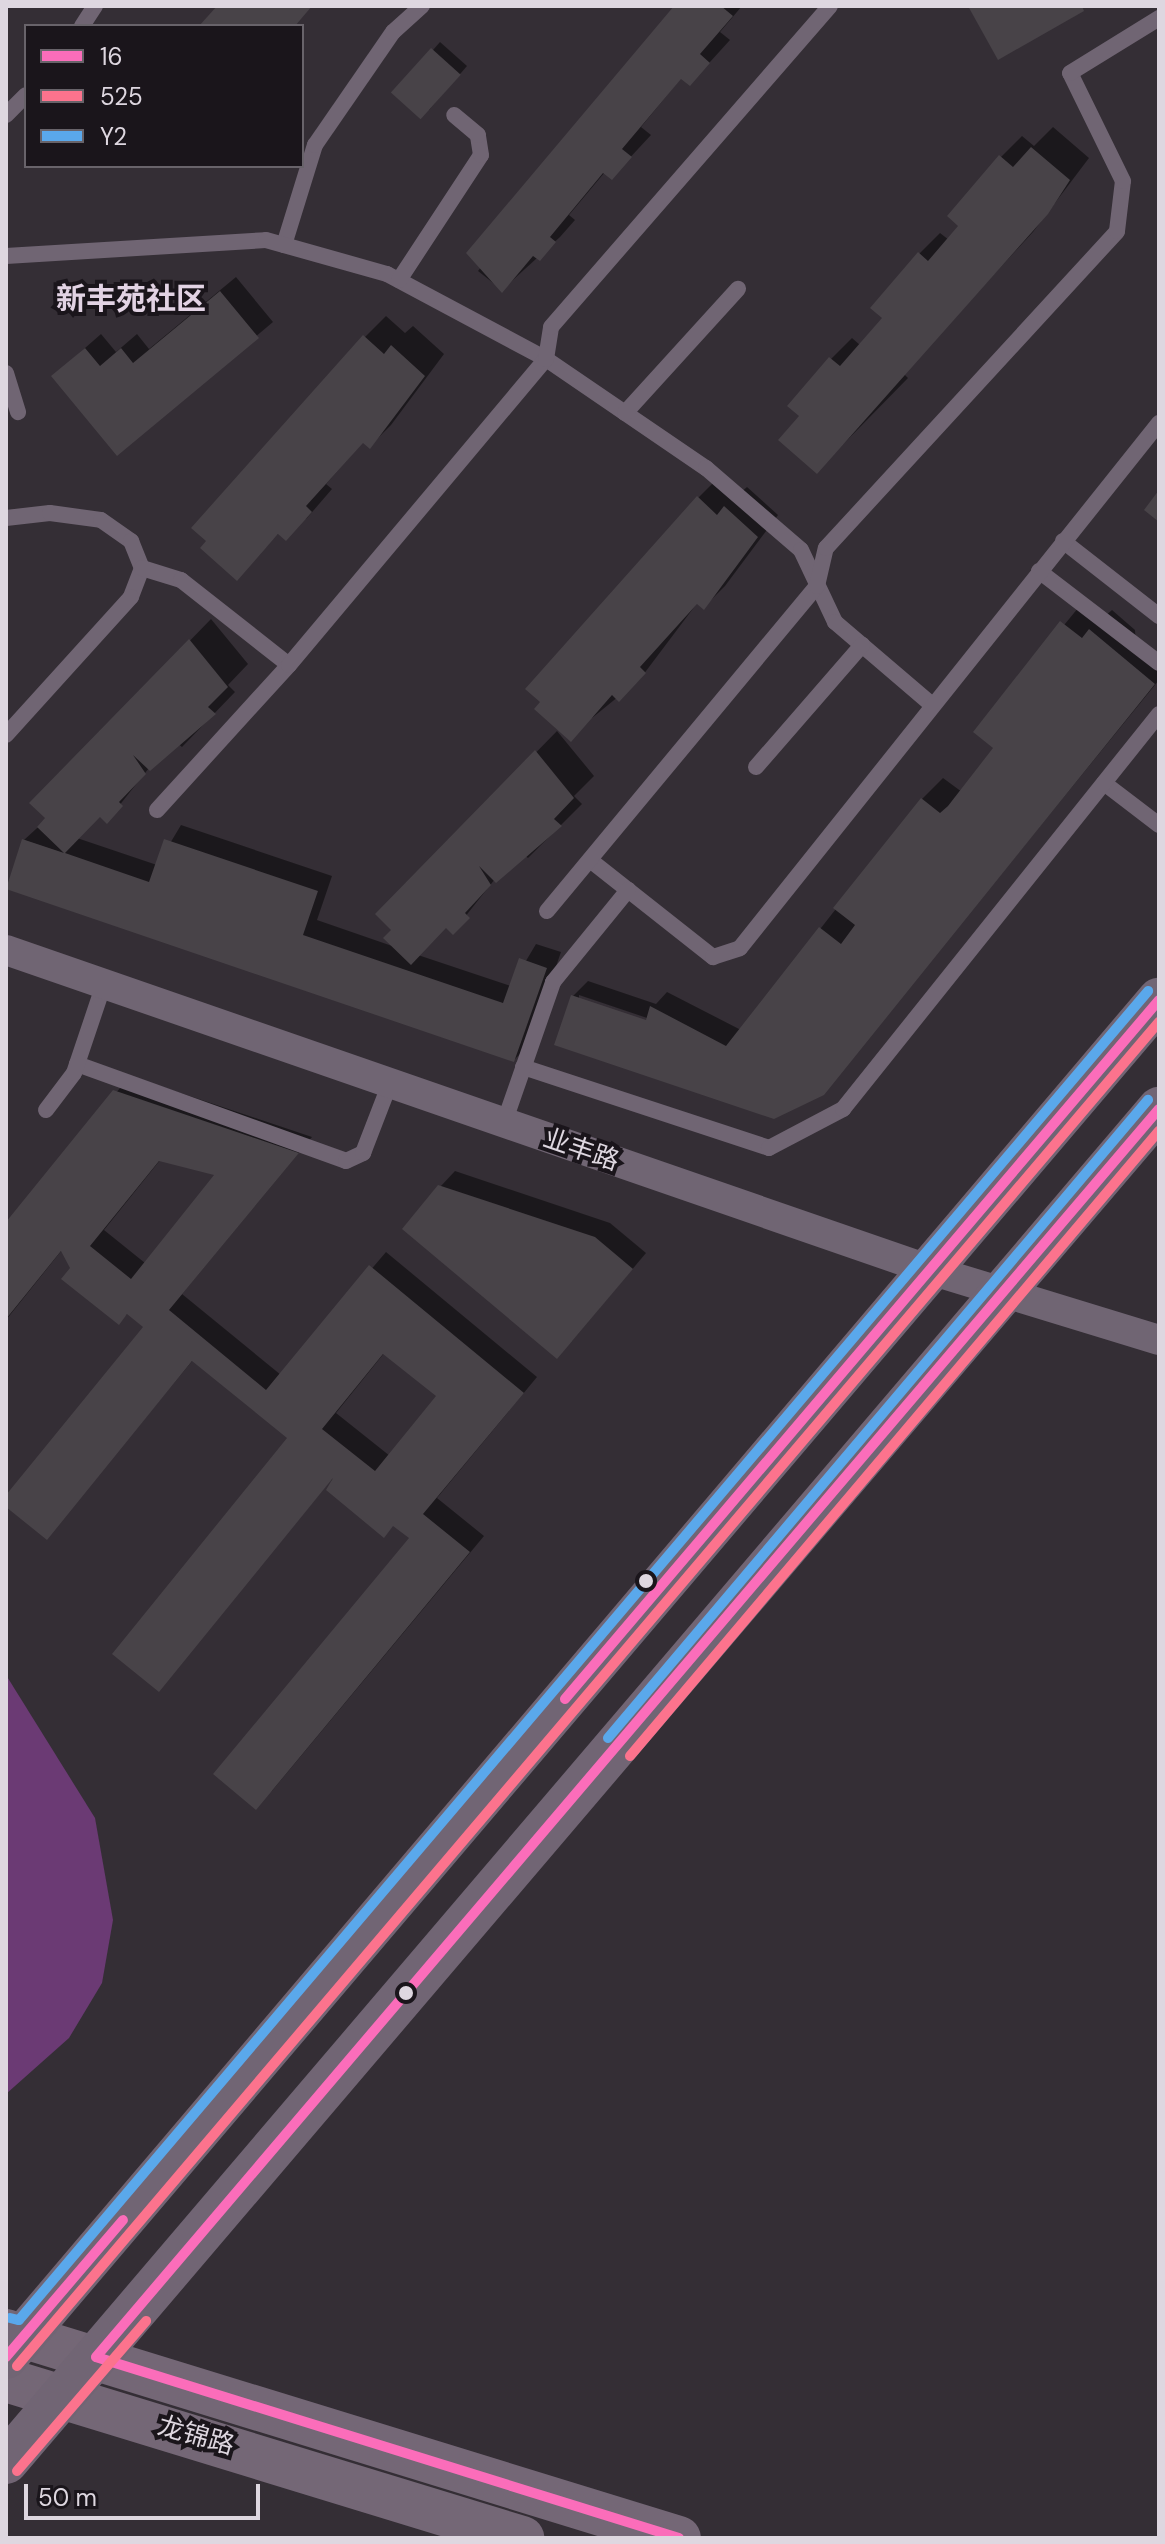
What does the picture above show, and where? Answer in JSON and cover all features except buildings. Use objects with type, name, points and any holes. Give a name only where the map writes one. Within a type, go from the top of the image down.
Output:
[{"type":"main road","points":[[12,2342],[1159,1000]]},
{"type":"main road","points":[[6,2462],[1005,1295],[1159,1109]]},
{"type":"main road","name":"龙锦路","points":[[12,2342],[96,2357],[679,2538]]},
{"type":"main road","name":"龙锦路","points":[[6,2380],[522,2538]]},
{"type":"street","name":"业丰路","points":[[6,950],[930,1270],[1159,1340]]},
{"type":"lane","points":[[83,24],[95,6]]},
{"type":"lane","points":[[284,245],[315,145],[393,32],[422,6]]},
{"type":"lane","points":[[157,810],[289,665],[546,359],[551,327],[830,6]]},
{"type":"lane","points":[[547,911],[817,586],[826,548],[1117,231],[1123,181],[1070,73],[1159,18]]},
{"type":"lane","points":[[6,115],[24,97]]},
{"type":"lane","points":[[399,280],[481,155],[478,135],[454,115]]},
{"type":"lane","points":[[6,256],[284,245],[399,280],[546,359],[706,468],[801,550],[835,622],[931,704]]},
{"type":"lane","points":[[625,413],[738,289]]},
{"type":"lane","points":[[6,373],[18,412]]},
{"type":"lane","points":[[590,860],[713,957],[740,948],[931,704],[1159,423]]},
{"type":"lane","points":[[6,735],[131,597],[142,568],[131,541],[101,520],[7,516]]},
{"type":"lane","points":[[1063,541],[1159,616]]},
{"type":"lane","points":[[142,568],[181,580],[289,665]]},
{"type":"lane","points":[[1039,571],[1159,663]]},
{"type":"lane","points":[[756,767],[862,645]]},
{"type":"lane","points":[[523,1067],[769,1148],[843,1109],[1159,714]]},
{"type":"lane","points":[[1104,783],[1159,825]]},
{"type":"lane","points":[[504,1123],[553,982],[628,890]]},
{"type":"lane","points":[[46,1110],[77,1064],[104,984]]},
{"type":"lane","points":[[77,1064],[346,1161],[363,1153],[390,1083]]},
{"type":"shaded area","points":[[6,1675],[95,1818],[113,1920],[102,1983],[69,2038],[6,2094]]},
{"type":"transit line","name":"Y2","points":[[10,2318],[19,2320],[1148,991]]},
{"type":"transit line","name":"16","points":[[565,1699],[1159,1000]]},
{"type":"transit line","name":"525","points":[[17,2366],[1159,1022]]},
{"type":"transit line","name":"Y2","points":[[608,1738],[1148,1100]]},
{"type":"transit line","name":"16","points":[[679,2538],[96,2357],[1159,1109]]},
{"type":"transit line","name":"525","points":[[630,1756],[1159,1131]]},
{"type":"transit line","name":"16","points":[[6,2357],[123,2220]]},
{"type":"transit line","name":"525","points":[[17,2471],[146,2321]]},
{"type":"district","name":"新丰苑社区","points":[[131,299]]}]
